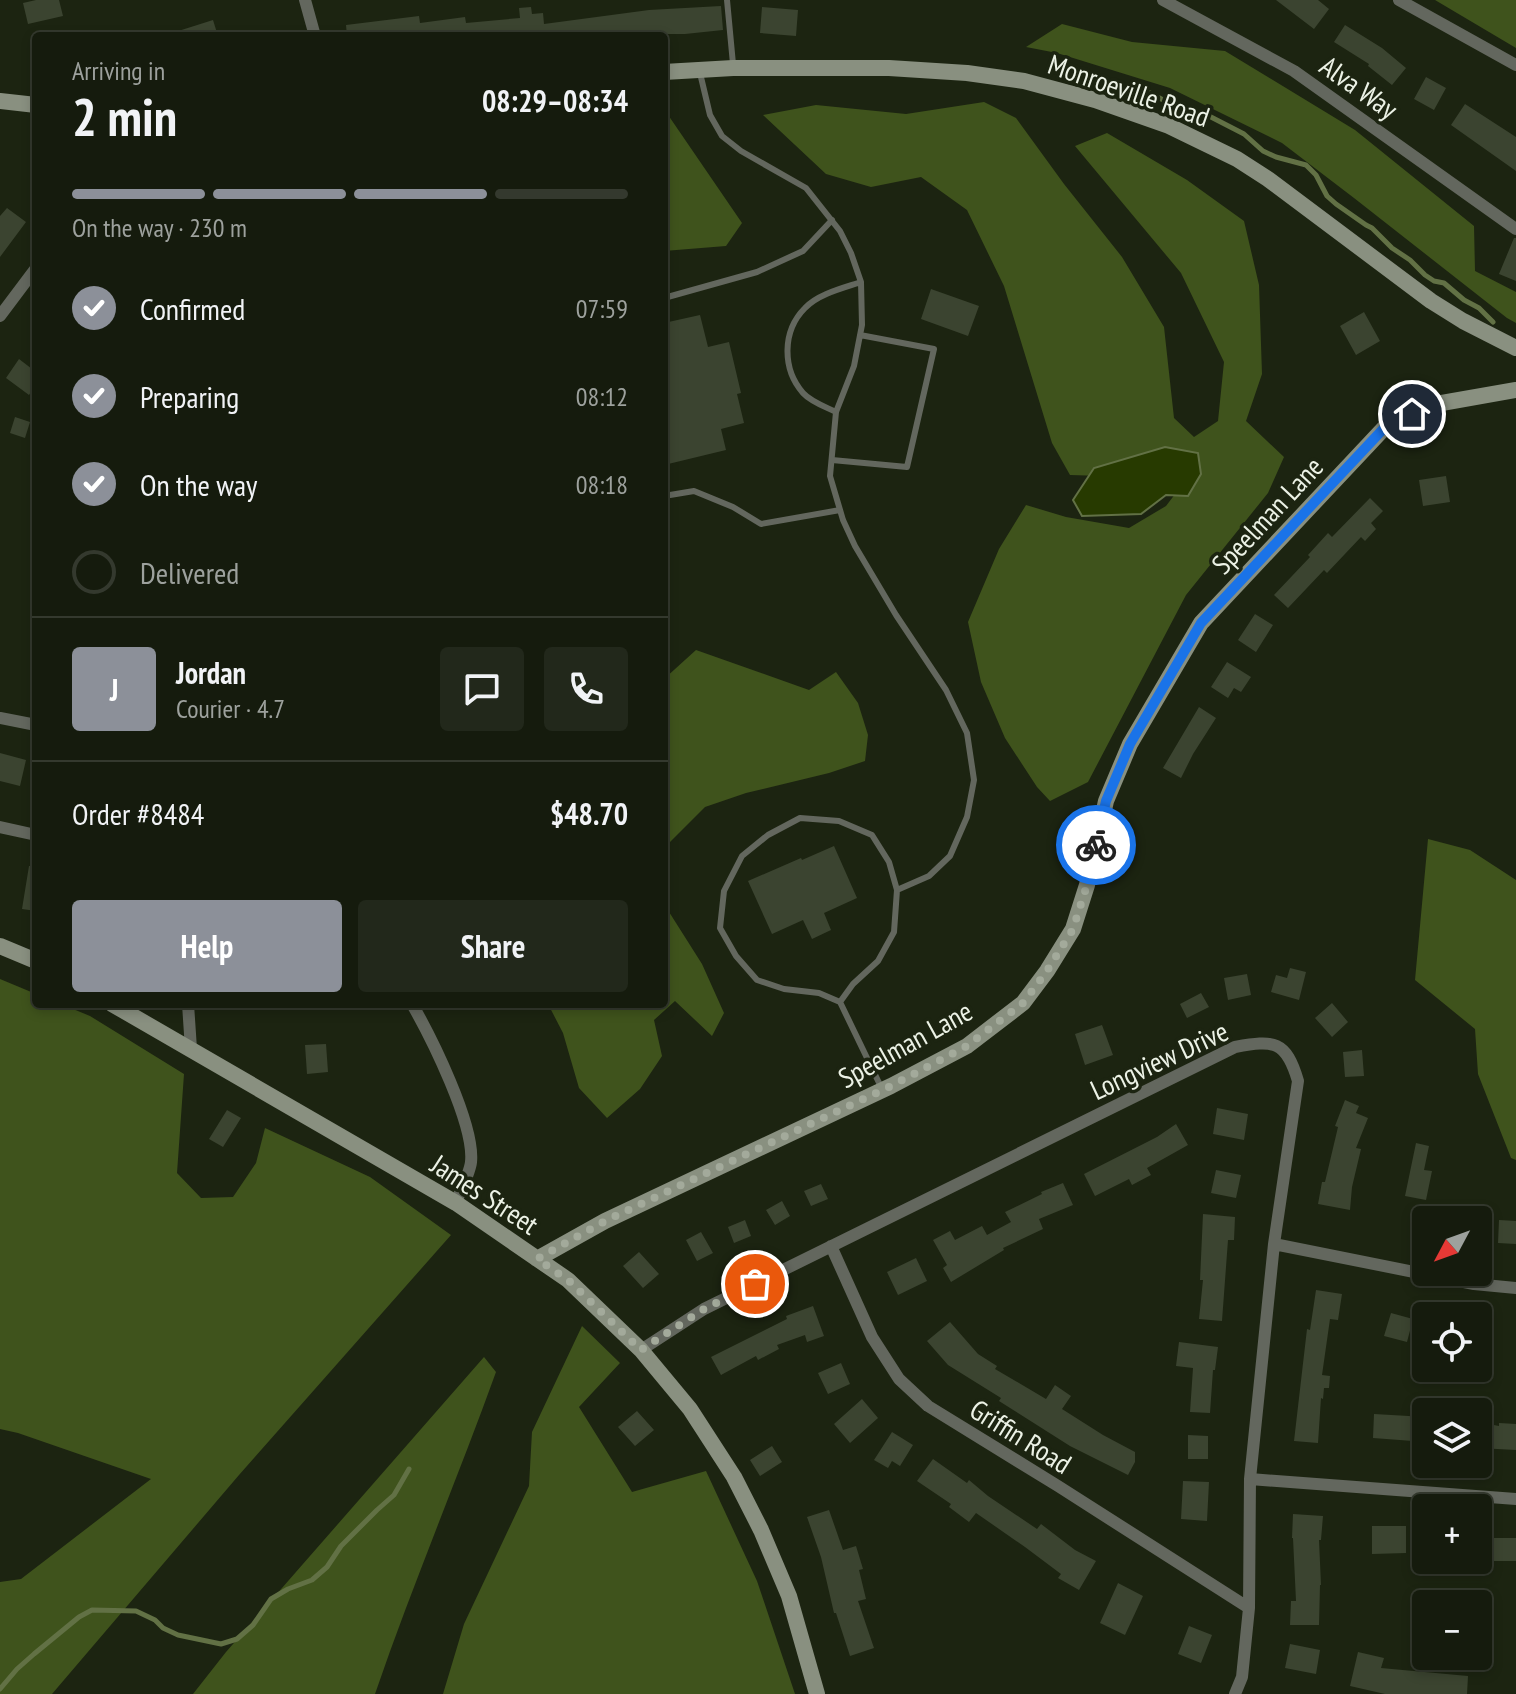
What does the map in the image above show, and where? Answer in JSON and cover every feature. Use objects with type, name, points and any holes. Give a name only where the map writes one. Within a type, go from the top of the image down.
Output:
[{"type":"street","points":[[305,0],[314,32]]},
{"type":"street","name":"Alva Way","points":[[1163,0],[1294,71],[1516,229]]},
{"type":"street","points":[[1399,0],[1516,65]]},
{"type":"street","name":"Monroeville Road","points":[[668,72],[733,68],[889,68],[967,73],[1024,81],[1095,100],[1169,126],[1237,159],[1431,301],[1516,348]]},
{"type":"street","points":[[0,101],[32,105]]},
{"type":"street","points":[[0,316],[32,273]]},
{"type":"street","name":"Speelman Lane","points":[[537,1259],[605,1221],[967,1046],[1023,1003],[1073,929],[1087,885],[1106,801],[1130,744],[1201,623],[1387,425],[1436,404],[1516,390]]},
{"type":"street","points":[[0,718],[32,724]]},
{"type":"street","points":[[0,827],[32,834]]},
{"type":"street","points":[[0,946],[32,959]]},
{"type":"street","name":"James Street","points":[[119,1008],[456,1203],[568,1280],[641,1350],[690,1409],[734,1477],[789,1596],[817,1694]]},
{"type":"street","points":[[188,1008],[191,1049]]},
{"type":"street","points":[[414,1008],[439,1056],[468,1137],[471,1162],[456,1203]]},
{"type":"street","name":"Longview Drive","points":[[641,1350],[704,1309],[1235,1047],[1265,1042],[1279,1047],[1292,1061],[1298,1081],[1274,1244],[1250,1479],[1249,1608],[1242,1677],[1235,1694]]},
{"type":"street","points":[[1274,1244],[1474,1284],[1516,1288]]},
{"type":"street","name":"Griffin Road","points":[[831,1246],[872,1337],[899,1379],[928,1406],[1249,1608]]},
{"type":"street","points":[[1250,1479],[1516,1499]]},
{"type":"lane","points":[[727,0],[733,68]]},
{"type":"lane","points":[[699,69],[710,115],[722,136],[741,151],[806,188],[840,231],[861,282],[862,325],[854,366],[836,412],[830,476],[855,546],[946,690],[967,733],[974,780],[967,817],[950,856],[929,876],[897,890]]},
{"type":"lane","points":[[668,297],[757,272],[803,251],[832,220]]},
{"type":"lane","points":[[836,412],[805,396],[793,379],[787,339],[793,323],[806,306],[861,282]]},
{"type":"lane","points":[[832,460],[907,467],[934,349],[860,335]]},
{"type":"lane","points":[[668,495],[694,491],[733,507],[761,524],[840,510]]},
{"type":"lane","points":[[840,1002],[853,984],[878,961],[894,932],[897,890],[889,862],[872,835],[839,821],[800,818],[768,835],[742,856],[724,891],[720,928],[736,956],[757,980],[784,989],[819,993],[840,1002],[882,1089]]},
{"type":"shaded area","points":[[1435,0],[1516,0],[1516,48]]},
{"type":"shaded area","points":[[1062,24],[1132,42],[1225,51],[1355,130],[1474,226],[1475,271],[1516,292],[1516,323],[1282,143],[1170,88],[1057,53],[1026,47]]},
{"type":"shaded area","points":[[984,102],[1016,118],[1122,257],[1164,327],[1174,418],[1194,437],[1218,421],[1224,362],[1181,273],[1075,146],[1107,133],[1187,180],[1244,221],[1259,285],[1262,374],[1246,421],[1284,457],[1268,493],[1186,595],[1088,782],[1050,801],[1037,787],[1005,738],[981,682],[968,622],[999,549],[1026,505],[1066,517],[1129,528],[1166,506],[1185,481],[1070,475],[1052,443],[1004,286],[967,210],[921,177],[871,187],[826,174],[763,115],[816,105],[906,114]]},
{"type":"shaded area","points":[[668,115],[742,223],[726,246],[668,251]]},
{"type":"shaded area","points":[[1165,447],[1198,453],[1201,474],[1188,496],[1166,495],[1141,514],[1082,516],[1073,500],[1094,468]]},
{"type":"shaded area","points":[[696,650],[809,690],[836,672],[858,703],[868,735],[865,761],[705,807],[668,844],[668,675]]},
{"type":"shaded area","points":[[1428,839],[1470,850],[1516,880],[1516,1160],[1511,1158],[1478,1074],[1475,1029],[1415,980]]},
{"type":"shaded area","points":[[668,910],[702,964],[724,1013],[712,1036],[675,1001],[668,1007]]},
{"type":"shaded area","points":[[0,979],[32,992],[32,1008],[71,1008],[90,1016],[184,1074],[177,1173],[201,1198],[233,1197],[256,1163],[265,1128],[370,1177],[451,1235],[239,1475],[52,1694],[0,1694],[0,1582],[21,1579],[151,1479],[0,1429]]},
{"type":"shaded area","points":[[550,1008],[667,1008],[654,1020],[662,1056],[640,1089],[607,1118],[579,1088],[563,1033]]},
{"type":"shaded area","points":[[582,1326],[620,1363],[579,1407],[632,1492],[706,1471],[757,1581],[795,1694],[443,1694],[464,1624],[529,1486],[532,1432]]},
{"type":"shaded area","points":[[484,1357],[496,1372],[375,1694],[193,1694],[226,1652]]},
{"type":"building","points":[[59,0],[63,16],[28,24],[23,3]]},
{"type":"building","points":[[1276,0],[1318,0],[1329,9],[1314,29]]},
{"type":"building","points":[[721,6],[723,30],[685,34],[347,32],[346,25],[419,16],[420,23],[465,17],[466,23],[520,18],[519,8],[531,7],[532,14],[543,13],[544,24],[649,10]]},
{"type":"building","points":[[762,7],[798,10],[796,36],[760,33]]},
{"type":"building","points":[[213,20],[217,32],[175,32]]},
{"type":"building","points":[[1345,25],[1382,48],[1406,68],[1392,85],[1369,64],[1334,42]]},
{"type":"building","points":[[1426,77],[1446,88],[1434,110],[1414,99]]},
{"type":"building","points":[[1465,104],[1516,137],[1516,171],[1451,125]]},
{"type":"building","points":[[7,208],[26,222],[0,257],[0,216]]},
{"type":"building","points":[[1516,238],[1516,281],[1499,274]]},
{"type":"building","points":[[931,289],[979,306],[968,336],[921,319]]},
{"type":"building","points":[[1364,312],[1380,341],[1356,355],[1340,326]]},
{"type":"building","points":[[700,315],[708,347],[729,342],[741,393],[737,394],[744,423],[721,429],[726,450],[668,464],[670,413],[668,322]]},
{"type":"building","points":[[19,359],[32,369],[32,391],[29,395],[6,378]]},
{"type":"building","points":[[15,417],[30,422],[25,438],[10,433]]},
{"type":"building","points":[[1446,476],[1450,502],[1423,506],[1419,480]]},
{"type":"building","points":[[1370,498],[1383,511],[1371,523],[1376,529],[1365,541],[1361,537],[1327,573],[1324,570],[1288,608],[1274,595],[1328,533],[1332,537]]},
{"type":"building","points":[[1255,614],[1273,625],[1256,652],[1238,640]]},
{"type":"building","points":[[1227,662],[1251,677],[1241,692],[1234,688],[1228,698],[1211,687]]},
{"type":"building","points":[[1199,707],[1216,718],[1181,778],[1163,768]]},
{"type":"building","points":[[0,753],[26,760],[20,786],[0,781]]},
{"type":"building","points":[[834,846],[857,898],[824,913],[831,930],[812,939],[803,920],[772,934],[748,881]]},
{"type":"building","points":[[29,866],[32,866],[32,910],[22,909]]},
{"type":"building","points":[[1290,968],[1306,972],[1299,1000],[1271,992],[1276,975],[1287,978]]},
{"type":"building","points":[[1247,974],[1251,995],[1228,1000],[1224,978]]},
{"type":"building","points":[[1201,993],[1209,1007],[1187,1018],[1180,1004]]},
{"type":"building","points":[[1332,1003],[1348,1022],[1332,1037],[1315,1018]]},
{"type":"building","points":[[1102,1025],[1113,1055],[1085,1065],[1075,1034]]},
{"type":"building","points":[[326,1044],[328,1072],[307,1074],[305,1045]]},
{"type":"building","points":[[1362,1050],[1364,1076],[1345,1077],[1343,1052]]},
{"type":"building","points":[[1345,1100],[1359,1106],[1356,1113],[1368,1118],[1356,1148],[1361,1149],[1350,1210],[1318,1204],[1338,1127],[1335,1126]]},
{"type":"building","points":[[1217,1108],[1248,1114],[1244,1140],[1213,1134]]},
{"type":"building","points":[[227,1110],[241,1118],[223,1147],[209,1139]]},
{"type":"building","points":[[1176,1124],[1188,1145],[1147,1168],[1151,1175],[1132,1185],[1129,1179],[1095,1196],[1084,1174]]},
{"type":"building","points":[[1416,1143],[1429,1146],[1424,1170],[1432,1171],[1426,1200],[1405,1196]]},
{"type":"building","points":[[1216,1170],[1241,1175],[1236,1198],[1211,1193]]},
{"type":"building","points":[[1063,1183],[1073,1205],[1039,1219],[1043,1229],[1003,1248],[951,1282],[943,1268],[947,1265],[933,1240],[950,1231],[955,1240],[982,1226],[987,1235],[1011,1222],[1005,1212]]},
{"type":"building","points":[[821,1184],[828,1199],[811,1206],[804,1191]]},
{"type":"building","points":[[782,1201],[790,1216],[775,1225],[766,1210]]},
{"type":"building","points":[[1203,1214],[1235,1217],[1234,1240],[1228,1240],[1222,1321],[1199,1319],[1203,1280],[1200,1280]]},
{"type":"building","points":[[745,1220],[751,1236],[734,1243],[728,1227]]},
{"type":"building","points":[[1499,1220],[1516,1221],[1516,1244],[1498,1243]]},
{"type":"building","points":[[701,1232],[713,1253],[697,1261],[686,1240]]},
{"type":"building","points":[[639,1252],[659,1274],[643,1288],[623,1266]]},
{"type":"building","points":[[916,1258],[927,1281],[898,1295],[887,1272]]},
{"type":"building","points":[[1316,1290],[1342,1294],[1338,1320],[1330,1319],[1322,1375],[1330,1376],[1329,1388],[1324,1388],[1321,1398],[1318,1443],[1294,1441],[1307,1329],[1310,1330]]},
{"type":"building","points":[[813,1306],[824,1336],[807,1342],[805,1335],[777,1345],[779,1349],[758,1360],[756,1356],[721,1375],[711,1357],[787,1319],[786,1316]]},
{"type":"building","points":[[1391,1313],[1412,1319],[1407,1342],[1384,1336]]},
{"type":"building","points":[[950,1322],[978,1354],[997,1366],[995,1369],[1046,1399],[1055,1385],[1071,1396],[1062,1409],[1135,1452],[1135,1462],[1128,1475],[1070,1446],[948,1365],[927,1341]]},
{"type":"building","points":[[1179,1342],[1218,1347],[1210,1413],[1190,1412],[1193,1368],[1176,1366]]},
{"type":"building","points":[[841,1363],[850,1384],[828,1394],[818,1373]]},
{"type":"building","points":[[862,1399],[878,1418],[850,1443],[834,1424]]},
{"type":"building","points":[[637,1411],[654,1430],[635,1446],[618,1427]]},
{"type":"building","points":[[1374,1414],[1412,1416],[1412,1441],[1373,1438]]},
{"type":"building","points":[[1516,1424],[1516,1450],[1492,1449],[1492,1425]]},
{"type":"building","points":[[892,1432],[913,1445],[900,1466],[892,1461],[888,1468],[874,1460]]},
{"type":"building","points":[[1188,1435],[1208,1436],[1208,1459],[1188,1459]]},
{"type":"building","points":[[772,1446],[782,1462],[760,1476],[750,1460]]},
{"type":"building","points":[[933,1459],[967,1483],[969,1480],[1037,1529],[1041,1524],[1075,1550],[1096,1561],[1079,1590],[1058,1578],[1061,1574],[976,1513],[969,1522],[949,1507],[951,1504],[917,1481]]},
{"type":"building","points":[[1183,1481],[1209,1482],[1207,1521],[1181,1519]]},
{"type":"building","points":[[829,1510],[843,1550],[856,1546],[863,1569],[859,1570],[866,1599],[858,1601],[874,1648],[850,1656],[834,1613],[821,1557],[807,1517]]},
{"type":"building","points":[[1293,1514],[1323,1516],[1319,1540],[1319,1625],[1290,1625],[1291,1601],[1296,1601]]},
{"type":"building","points":[[1372,1526],[1406,1526],[1406,1553],[1372,1554]]},
{"type":"building","points":[[1493,1538],[1516,1538],[1516,1561],[1494,1561]]},
{"type":"building","points":[[1118,1583],[1143,1596],[1125,1635],[1100,1623]]},
{"type":"building","points":[[1189,1626],[1212,1635],[1201,1663],[1178,1654]]},
{"type":"building","points":[[1290,1644],[1320,1650],[1316,1674],[1285,1668]]},
{"type":"building","points":[[1358,1652],[1384,1658],[1381,1668],[1468,1676],[1467,1694],[1385,1694],[1350,1686]]},
{"type":"waterway","points":[[1055,67],[1150,93],[1180,109],[1209,116],[1244,134],[1263,151],[1306,165],[1336,204],[1372,228],[1425,275],[1444,283],[1493,322]]},
{"type":"waterway","points":[[0,1689],[34,1654],[92,1610],[136,1611],[178,1635],[221,1644],[237,1639],[253,1625],[271,1599],[312,1580],[327,1567],[341,1546],[394,1495],[409,1469]]},
{"type":"way so far","points":[[755,1284],[704,1309],[641,1350],[568,1280],[537,1259],[605,1221],[891,1086],[967,1046],[1023,1003],[1047,971],[1073,929],[1096,845]]},
{"type":"route","points":[[1096,845],[1106,801],[1130,744],[1201,623],[1387,425],[1412,414]]}]
